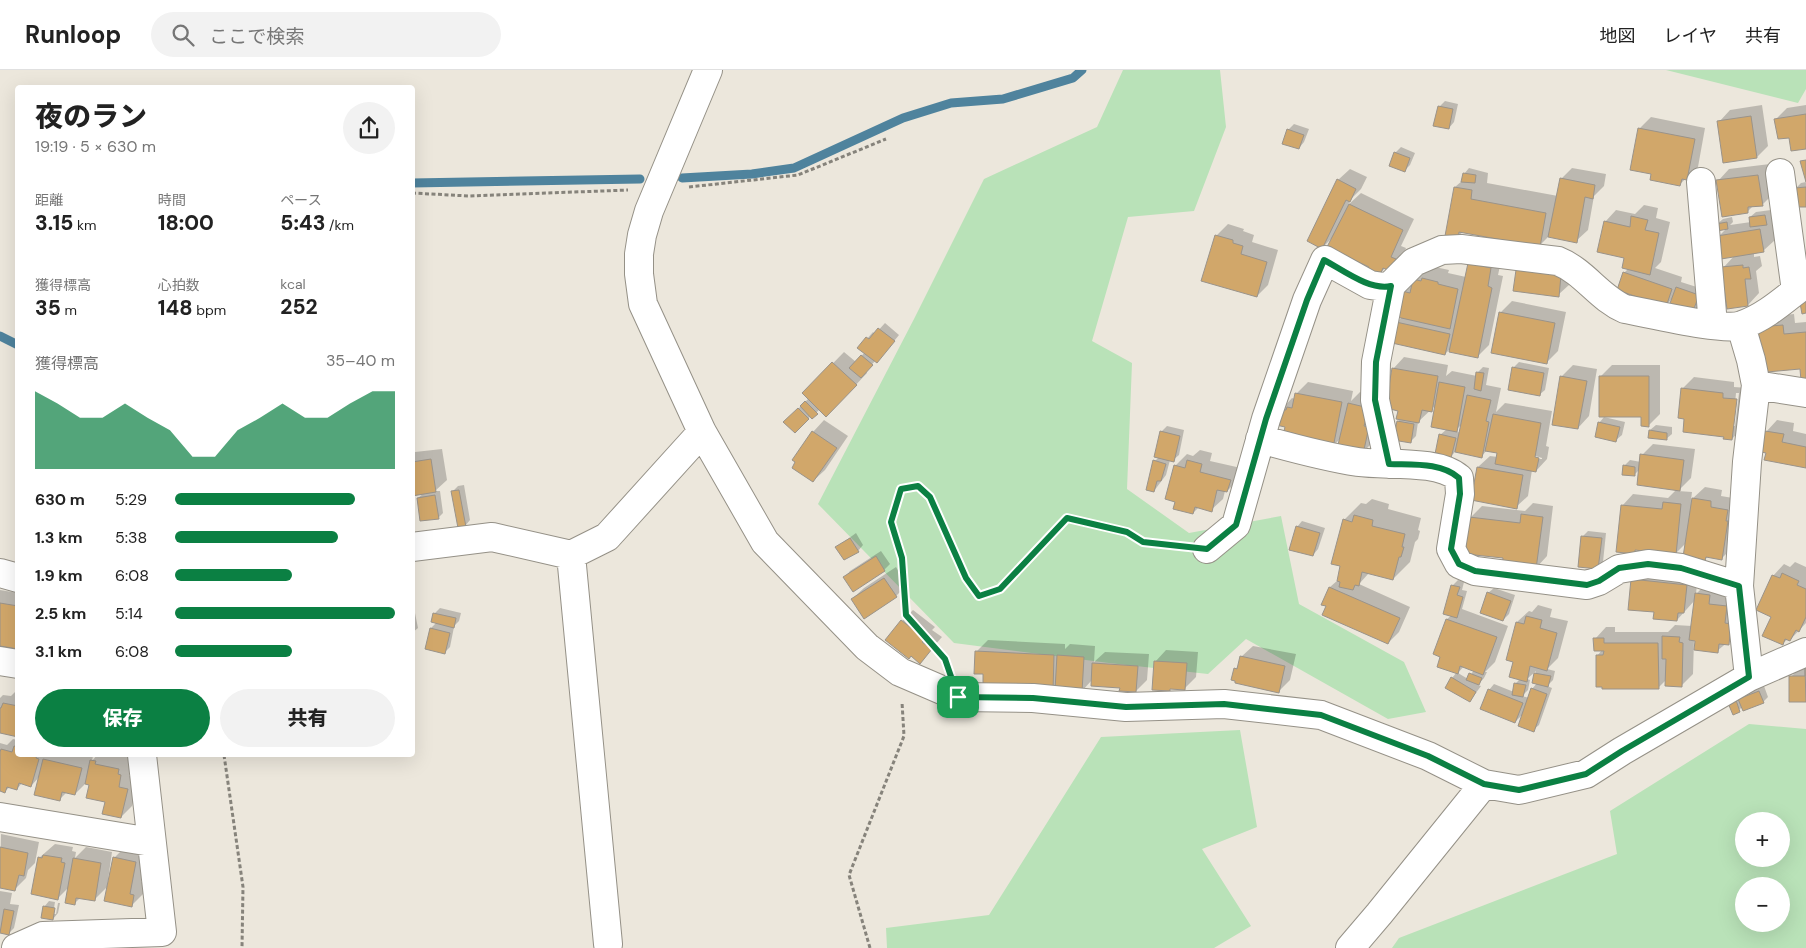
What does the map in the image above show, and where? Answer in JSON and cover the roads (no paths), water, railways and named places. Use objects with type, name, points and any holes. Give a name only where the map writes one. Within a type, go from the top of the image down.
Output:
[{"type":"street","points":[[708,70],[649,211],[642,235],[639,254],[639,274],[643,304],[702,432],[765,542],[820,601],[867,647],[900,672],[958,697],[1033,698],[1126,707],[1224,704],[1321,715],[1428,756],[1484,784],[1519,790],[1586,774],[1749,677],[1806,652]]},
{"type":"street","points":[[1389,464],[1375,400],[1376,362],[1391,286],[1414,262],[1442,250],[1461,250],[1558,261],[1571,267],[1613,304],[1625,309],[1714,326],[1741,326],[1766,313],[1801,287],[1780,173]]},
{"type":"street","points":[[1700,182],[1714,326]]},
{"type":"street","points":[[1207,549],[1236,525],[1266,419],[1304,310],[1324,260],[1370,285],[1391,286]]},
{"type":"street","points":[[1741,326],[1756,385],[1747,462],[1739,586],[1749,677]]},
{"type":"street","points":[[1756,385],[1806,393]]},
{"type":"street","points":[[415,547],[492,537],[571,555],[607,538],[702,432]]},
{"type":"street","points":[[1260,439],[1294,449],[1359,462],[1436,467],[1451,471],[1459,478],[1460,494],[1451,549],[1459,564],[1475,571],[1587,585],[1599,581],[1619,568],[1648,564],[1681,568],[1739,586]]},
{"type":"street","points":[[571,555],[608,944]]},
{"type":"street","points":[[0,573],[15,577]]},
{"type":"street","points":[[0,661],[15,664]]},
{"type":"street","points":[[16,948],[42,936],[162,932],[142,757]]},
{"type":"street","points":[[1350,948],[1484,784]]},
{"type":"street","points":[[0,817],[151,842]]},
{"type":"waterway","points":[[682,178],[752,174],[794,168],[903,118],[951,103],[1003,99],[1073,78],[1082,70]]},
{"type":"waterway","points":[[415,183],[640,179]]},
{"type":"waterway","points":[[0,336],[15,344]]}]
